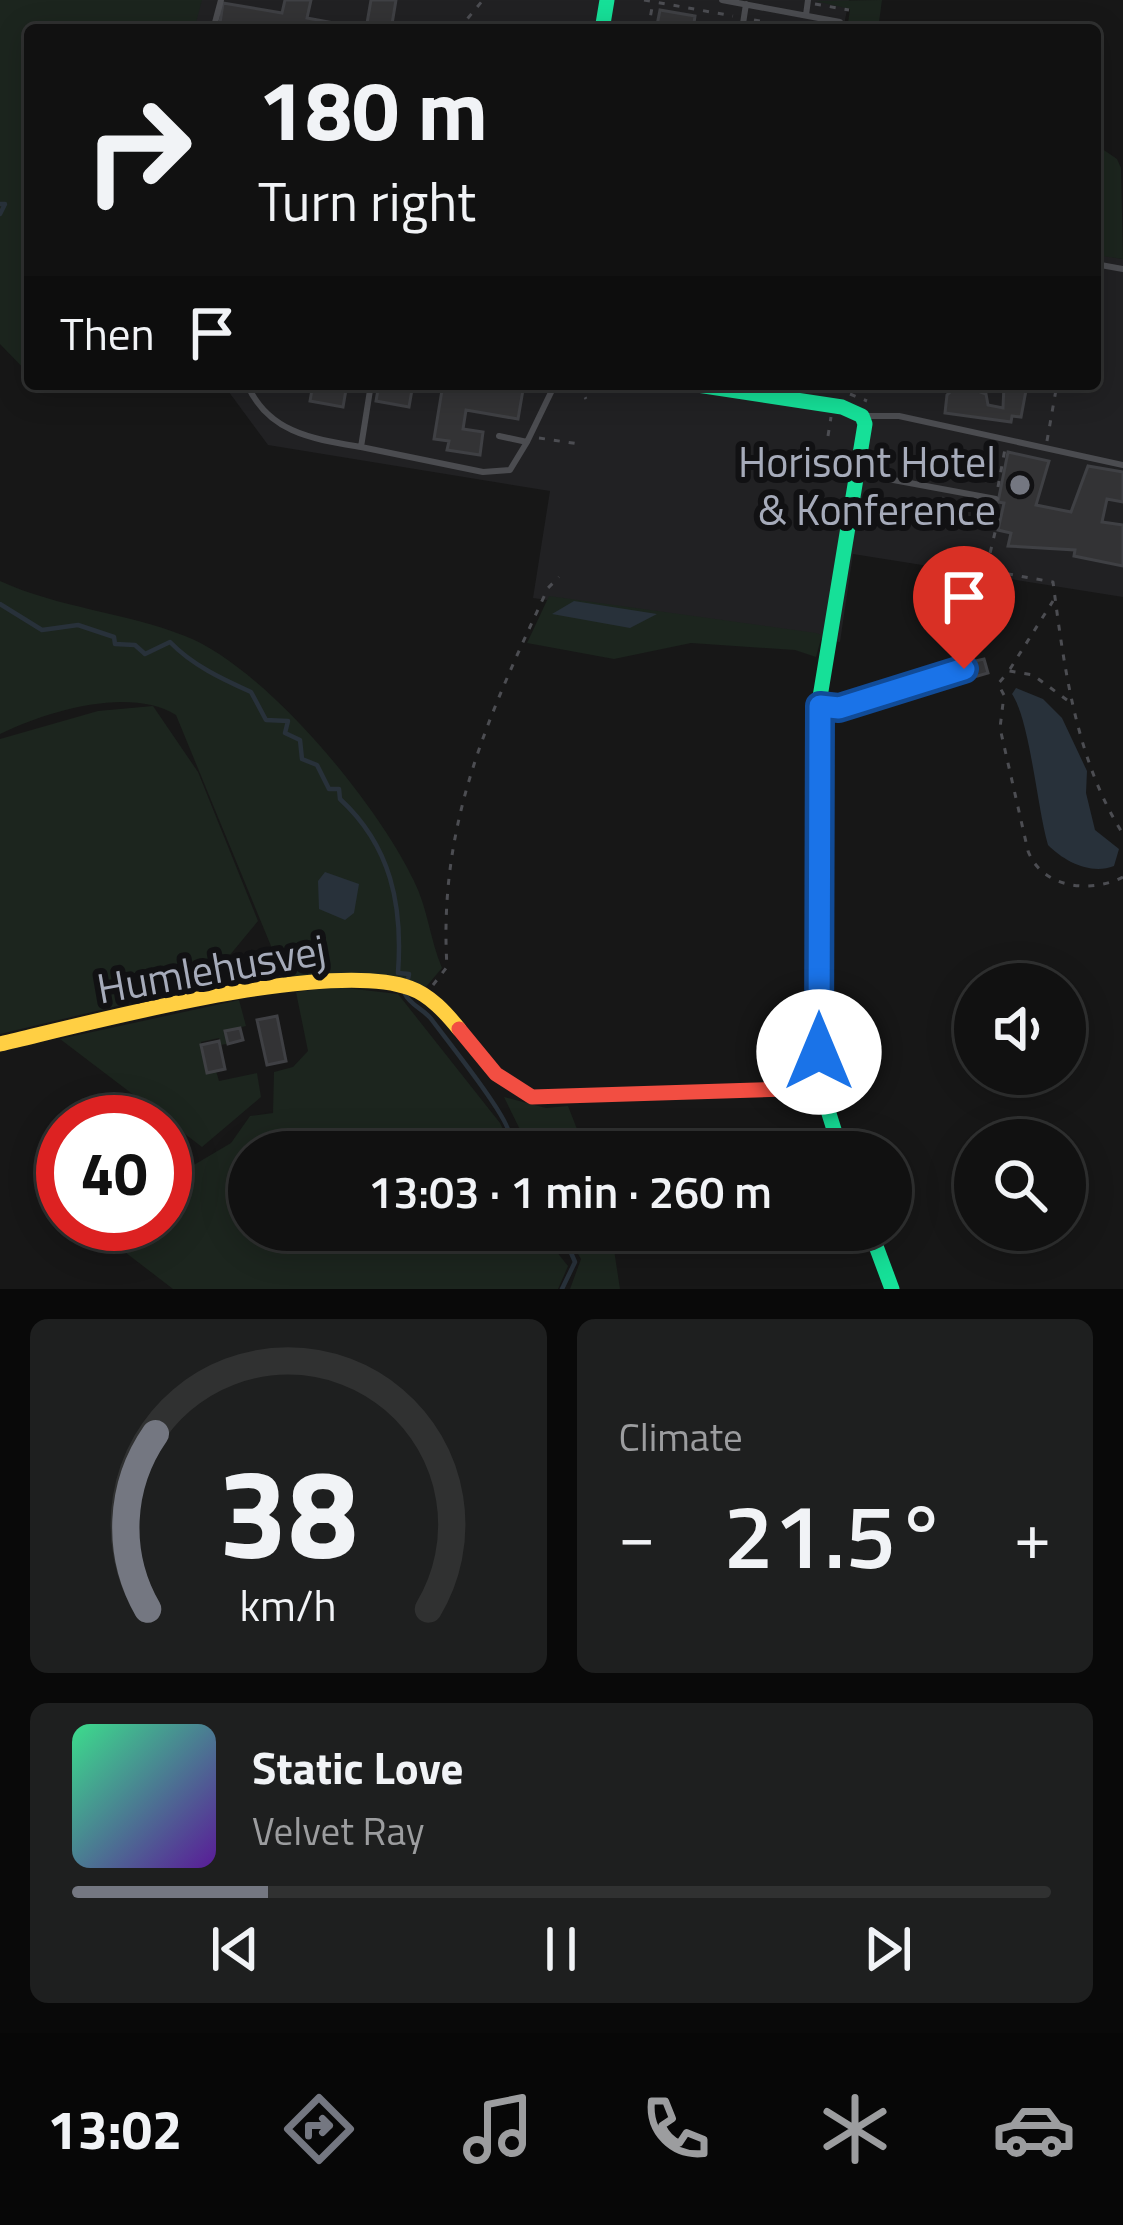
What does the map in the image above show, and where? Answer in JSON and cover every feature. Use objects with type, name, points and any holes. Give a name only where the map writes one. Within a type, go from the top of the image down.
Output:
[{"type":"street","points":[[730,390],[842,407],[862,416],[820,706],[821,1088],[835,1131]]},
{"type":"street","name":"Humlehusvej","points":[[0,1044],[325,982],[387,982],[424,996]]},
{"type":"street","points":[[424,996],[446,1014],[499,1081],[532,1097],[821,1088]]},
{"type":"street","points":[[878,1251],[892,1289]]},
{"type":"lane","points":[[722,0],[840,22]]},
{"type":"lane","points":[[806,15],[808,1]]},
{"type":"lane","points":[[743,24],[746,4]]},
{"type":"lane","points":[[249,390],[256,406],[284,429],[483,472],[510,470],[552,390]]},
{"type":"lane","points":[[361,447],[369,390]]},
{"type":"lane","points":[[862,416],[880,412],[1123,465]]},
{"type":"lane","points":[[499,436],[529,439]]},
{"type":"lane","points":[[857,474],[996,499]]},
{"type":"lane","points":[[820,706],[839,708],[964,669]]},
{"type":"path","points":[[463,24],[483,0]]},
{"type":"path","points":[[644,0],[778,24]]},
{"type":"path","points":[[808,1],[849,10]]},
{"type":"path","points":[[716,24],[718,13]]},
{"type":"path","points":[[581,390],[586,399]]},
{"type":"path","points":[[1046,446],[1056,390]]},
{"type":"path","points":[[1007,437],[992,519],[998,520],[986,570],[1053,582],[1069,701],[1123,835]]},
{"type":"path","points":[[529,439],[579,445]]},
{"type":"path","points":[[993,464],[1002,466]]},
{"type":"path","points":[[941,514],[946,490]]},
{"type":"path","points":[[424,996],[447,967],[446,895],[472,755],[548,588],[559,577]]},
{"type":"path","points":[[1055,598],[998,684],[1004,695],[999,720],[1034,866],[1045,877],[1072,884],[1104,884],[1123,877]]},
{"type":"path","points":[[1009,671],[1033,675],[1069,701]]},
{"type":"shaded area","points":[[0,0],[202,0],[196,24],[24,24],[24,369],[0,344]]},
{"type":"shaded area","points":[[177,0],[849,0],[844,24],[173,24]]},
{"type":"shaded area","points":[[882,0],[879,24],[848,24],[850,9],[815,1]]},
{"type":"shaded area","points":[[1101,148],[1121,168],[1123,259],[1101,256]]},
{"type":"shaded area","points":[[1101,255],[1123,259],[1123,597],[853,554],[840,642],[533,598],[550,491],[268,445],[227,390],[1101,390]]},
{"type":"shaded area","points":[[0,581],[185,636],[216,652],[283,707],[374,814],[414,881],[442,968],[425,988],[356,974],[285,980],[176,715],[136,702],[112,702],[64,710],[0,734]]},
{"type":"shaded area","points":[[549,596],[822,635],[816,657],[795,650],[691,643],[614,659],[527,643]]},
{"type":"shaded area","points":[[574,601],[657,614],[630,628],[552,614]]},
{"type":"shaded area","points":[[1016,688],[1043,699],[1062,718],[1087,771],[1086,793],[1095,830],[1119,849],[1114,866],[1079,865],[1048,845],[1024,724],[1012,694]]},
{"type":"shaded area","points":[[153,706],[198,772],[258,921],[205,985],[0,1034],[0,739],[98,711]]},
{"type":"shaded area","points":[[325,872],[359,884],[354,913],[345,920],[319,909],[318,881]]},
{"type":"shaded area","points":[[337,987],[398,994],[504,1131],[239,1131],[250,1116],[273,1113],[274,1072],[293,1067],[308,1051],[296,992]]},
{"type":"shaded area","points":[[239,1000],[246,1026],[225,1031],[227,1044],[220,1045],[219,1038],[201,1042],[207,1072],[216,1071],[219,1081],[257,1073],[261,1097],[202,1147],[192,1139],[192,1095],[134,1095],[60,1039]]},
{"type":"shaded area","points":[[504,1097],[546,1108],[568,1106],[578,1131],[521,1131]]},
{"type":"shaded area","points":[[228,1145],[228,1251],[556,1251],[568,1266],[558,1289],[173,1289],[124,1251],[192,1251],[192,1166]]},
{"type":"shaded area","points":[[576,1251],[614,1251],[620,1289],[570,1289],[581,1259]]},
{"type":"building","points":[[285,0],[311,0],[307,18],[339,24],[220,24],[223,3],[282,13]]},
{"type":"building","points":[[371,0],[396,0],[392,24],[367,24]]},
{"type":"building","points":[[660,10],[695,16],[694,24],[657,24]]},
{"type":"building","points":[[312,390],[346,390],[343,407],[310,401]]},
{"type":"building","points":[[378,390],[412,390],[409,407],[376,401]]},
{"type":"building","points":[[442,390],[523,390],[518,419],[466,410],[463,429],[483,432],[480,455],[447,450],[449,441],[434,439]]},
{"type":"building","points":[[952,390],[975,390],[986,394],[988,405],[1003,408],[1004,390],[1026,390],[1021,417],[1012,416],[1011,422],[945,413],[947,395]]},
{"type":"building","points":[[1008,452],[1049,461],[1036,505],[1071,512],[1088,466],[1123,472],[1123,502],[1107,499],[1102,522],[1123,525],[1123,566],[1074,556],[1075,550],[1008,546],[1011,533],[998,530],[1004,503],[998,502]]},
{"type":"building","points":[[984,659],[988,673],[971,678],[966,663]]},
{"type":"building","points":[[277,1016],[286,1061],[267,1065],[257,1020]]},
{"type":"building","points":[[240,1028],[243,1040],[228,1044],[225,1031]]},
{"type":"building","points":[[219,1041],[225,1069],[207,1073],[201,1045]]},
{"type":"waterway","points":[[0,204],[5,204],[0,214]]},
{"type":"waterway","points":[[0,604],[42,630],[78,625],[114,637],[115,644],[135,645],[145,654],[170,642],[218,677],[251,692],[266,720],[288,721],[285,733],[300,740],[302,759],[317,765],[329,789],[339,789],[340,799],[382,857],[395,900],[398,973],[409,974],[408,979]]},
{"type":"waterway","points":[[405,994],[432,1020],[490,1098],[508,1131]]},
{"type":"waterway","points":[[562,1289],[575,1262],[570,1251]]},
{"type":"traffic: fast","points":[[603,24],[607,0]]},
{"type":"traffic: fast","points":[[730,390],[842,407],[862,416],[865,424],[820,697],[819,1052],[821,1088],[834,1131]]},
{"type":"traffic: fast","points":[[878,1251],[892,1289]]},
{"type":"traffic: slow","points":[[0,1044],[208,997],[324,981],[373,981],[410,988],[431,1000],[459,1029]]},
{"type":"traffic: jam","points":[[459,1029],[496,1074],[532,1097],[821,1088]]},
{"type":"place","name":"Horisont Hotel & Konference","points":[[1020,485]]},
{"type":"route","points":[[819,1052],[820,706],[839,708],[964,669]]}]
